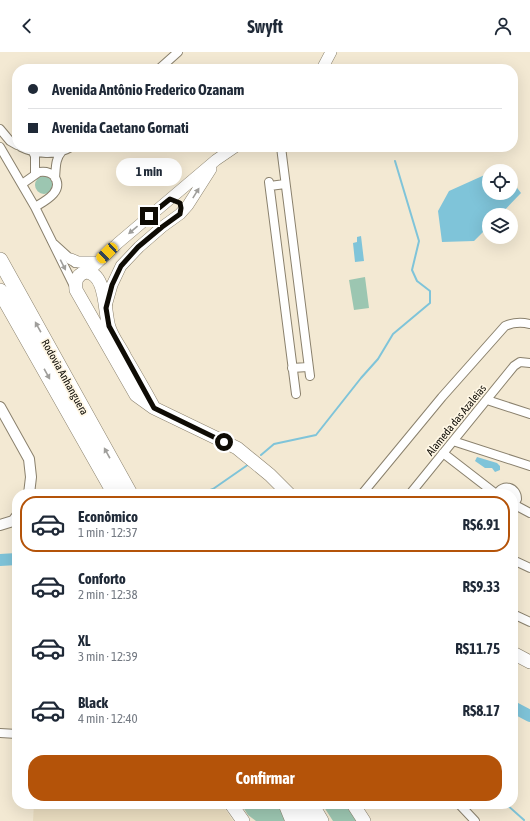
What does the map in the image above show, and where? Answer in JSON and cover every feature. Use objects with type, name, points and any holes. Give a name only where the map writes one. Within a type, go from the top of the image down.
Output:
[{"type":"highway","name":"Rodovia Anhanguera","points":[[0,260],[119,489]]},
{"type":"highway","name":"Rodovia Anhanguera","points":[[0,291],[119,489]]},
{"type":"highway","points":[[288,809],[293,821]]},
{"type":"highway","points":[[300,809],[308,821]]},
{"type":"highway","points":[[314,809],[322,821]]},
{"type":"main road","points":[[324,64],[330,52]]},
{"type":"main road","points":[[228,152],[170,199],[90,269],[77,278],[75,283],[76,290],[154,408],[237,448],[284,489]]},
{"type":"main road","points":[[106,308],[112,285],[121,266],[138,247],[180,214],[188,205],[216,160]]},
{"type":"main road","points":[[170,199],[180,203],[180,214]]},
{"type":"main road","points":[[71,259],[90,269],[99,282],[104,295],[109,326],[117,352]]},
{"type":"main road","points":[[88,310],[98,311],[106,308]]},
{"type":"main road","points":[[518,656],[530,662]]},
{"type":"main road","points":[[235,809],[243,821]]},
{"type":"main road","points":[[356,809],[364,821]]},
{"type":"street","points":[[165,64],[178,52]]},
{"type":"street","points":[[0,129],[12,142]]},
{"type":"street","points":[[0,147],[35,207],[76,290]]},
{"type":"street","points":[[33,152],[35,156],[35,174]]},
{"type":"street","points":[[35,207],[55,192],[57,183],[55,178],[56,163],[61,152]]},
{"type":"street","points":[[282,152],[310,376]]},
{"type":"street","points":[[22,184],[35,174],[44,171],[48,172],[55,178]]},
{"type":"street","points":[[285,184],[270,184],[296,394]]},
{"type":"street","points":[[51,240],[71,259],[90,269]]},
{"type":"street","points":[[366,489],[442,397],[505,326],[512,323],[530,324]]},
{"type":"street","name":"Alameda das Azaleias","points":[[416,489],[443,453],[514,366],[520,362],[530,363]]},
{"type":"street","points":[[292,368],[308,367]]},
{"type":"street","points":[[487,400],[530,414]]},
{"type":"street","points":[[0,407],[29,459],[31,477],[30,489]]},
{"type":"street","points":[[453,441],[530,466]]},
{"type":"street","points":[[443,453],[490,489]]},
{"type":"street","points":[[502,489],[512,489]]},
{"type":"street","points":[[518,508],[530,514]]},
{"type":"street","points":[[0,525],[12,519]]},
{"type":"street","points":[[518,562],[530,568]]},
{"type":"street","points":[[518,616],[530,622]]},
{"type":"street","points":[[0,733],[12,734]]},
{"type":"street","points":[[464,809],[475,821]]},
{"type":"shaded area","points":[[34,809],[225,809],[233,821],[33,821]]},
{"type":"green space","points":[[40,176],[48,176],[53,181],[51,192],[48,194],[40,194],[35,189],[35,181]]},
{"type":"green space","points":[[365,277],[369,308],[354,310],[349,280]]},
{"type":"green space","points":[[244,809],[283,809],[288,821],[256,821],[248,815]]},
{"type":"green space","points":[[325,809],[351,809],[359,821],[333,821]]},
{"type":"water","points":[[482,176],[482,200],[514,200],[507,208],[482,208],[482,233],[474,241],[442,242],[438,211],[449,191]]},
{"type":"water","points":[[518,189],[521,193],[518,196]]},
{"type":"water","points":[[361,236],[364,261],[355,262],[353,243],[357,242],[357,237]]},
{"type":"water","points":[[477,457],[497,463],[500,466],[500,470],[495,472],[492,468],[485,468],[475,461]]},
{"type":"waterway","points":[[261,455],[274,444],[316,435],[378,359],[393,334],[430,303],[430,291],[417,281],[412,270],[419,241],[395,161]]},
{"type":"waterway","points":[[213,489],[249,464]]},
{"type":"waterway","points":[[0,560],[12,559]]},
{"type":"waterway","points":[[518,710],[530,716]]},
{"type":"waterway","points":[[512,809],[524,820]]},
{"type":"route","points":[[149,216],[170,199],[180,203],[180,214],[138,247],[121,266],[112,285],[106,308],[109,326],[154,408],[224,442]]}]
